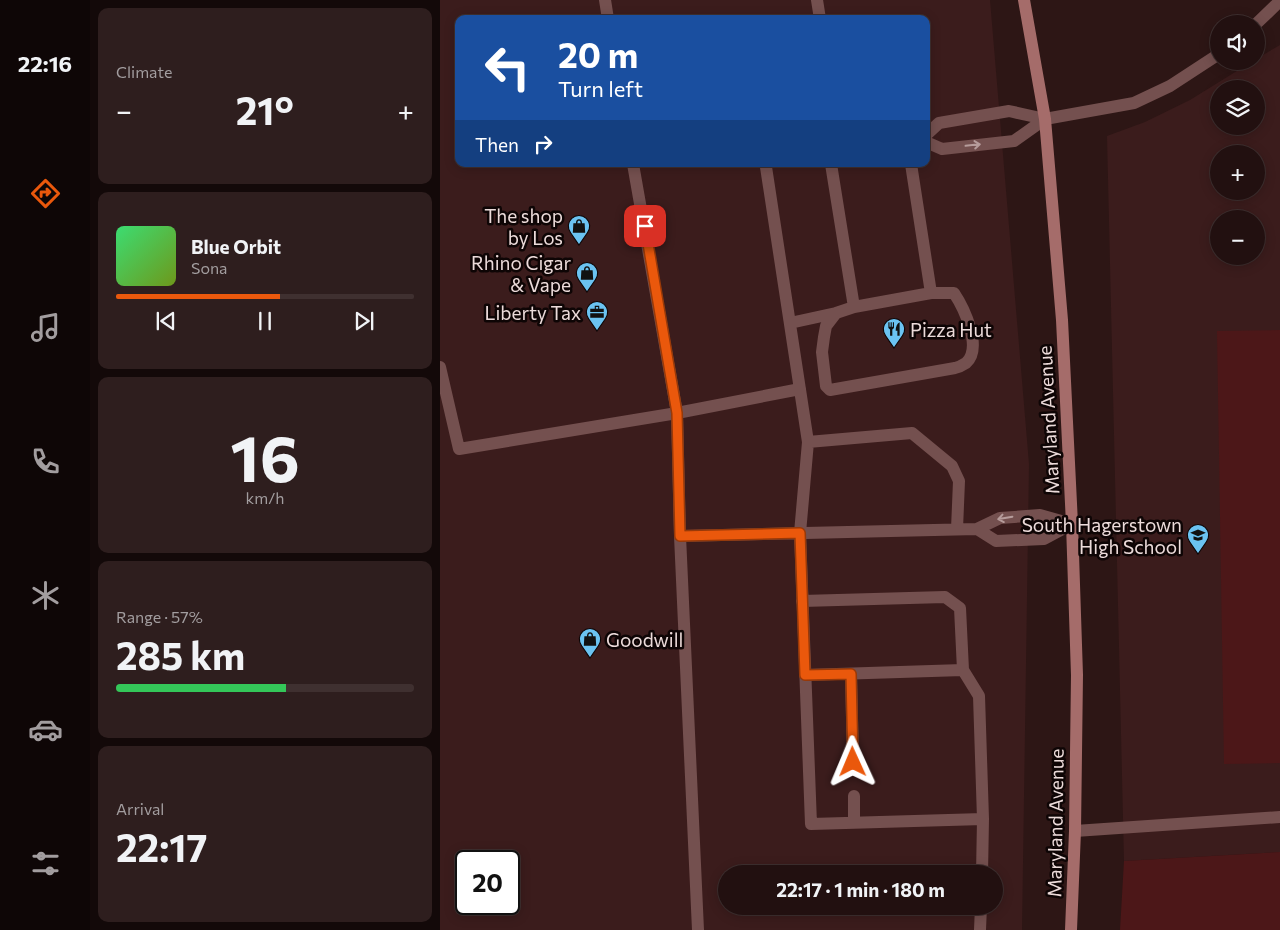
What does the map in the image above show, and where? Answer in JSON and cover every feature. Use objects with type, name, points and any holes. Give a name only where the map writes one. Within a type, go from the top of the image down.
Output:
[{"type":"main road","name":"Maryland Avenue","points":[[1024,0],[1045,119],[1062,320],[1072,524],[1076,674],[1075,831],[1071,930]]},
{"type":"street","points":[[605,0],[607,15]]},
{"type":"street","points":[[817,0],[819,15]]},
{"type":"street","points":[[1265,15],[1280,1]]},
{"type":"street","points":[[930,131],[939,123],[1009,111],[1045,119],[1134,103],[1170,86],[1210,60]]},
{"type":"street","points":[[930,144],[942,149],[1014,141],[1045,119]]},
{"type":"street","points":[[634,167],[677,413],[680,536],[698,930]]},
{"type":"street","points":[[766,167],[808,442],[800,533],[811,824],[983,819]]},
{"type":"street","points":[[831,167],[854,307]]},
{"type":"street","points":[[911,167],[931,293]]},
{"type":"street","points":[[790,323],[854,307],[931,293],[954,293],[964,308],[971,333],[972,351],[967,362],[955,368],[830,390],[826,386],[822,352],[826,326],[836,313]]},
{"type":"street","points":[[440,366],[459,449],[677,413],[800,389]]},
{"type":"street","points":[[808,442],[912,433],[952,466],[959,481],[957,529]]},
{"type":"street","points":[[680,536],[978,529],[1000,518],[1040,515],[1072,524]]},
{"type":"street","points":[[978,529],[996,541],[1044,539],[1072,524]]},
{"type":"street","points":[[802,601],[945,597],[960,608],[963,670],[979,696],[983,819],[982,865]]},
{"type":"street","points":[[805,675],[963,670]]},
{"type":"street","points":[[851,674],[853,762]]},
{"type":"street","points":[[854,796],[854,823]]},
{"type":"street","points":[[1075,831],[1280,817]]},
{"type":"street","points":[[980,930],[981,915]]},
{"type":"shaded area","points":[[440,0],[990,0],[1029,464],[1022,930],[440,930]]},
{"type":"shaded area","name":"South Hagerstown High School","points":[[1280,45],[1280,852],[1124,861],[1107,136],[1145,122],[1190,100],[1210,88],[1210,135],[1265,135],[1265,80],[1222,80],[1238,70],[1265,70],[1265,54]]},
{"type":"shaded area","points":[[1280,330],[1280,763],[1224,764],[1217,331]]},
{"type":"shaded area","points":[[1280,852],[1280,930],[1120,930],[1124,861]]},
{"type":"place","name":"The shop by Los","points":[[579,245]]},
{"type":"place","name":"Rhino Cigar & Vape","points":[[587,292]]},
{"type":"place","name":"Liberty Tax","points":[[597,331]]},
{"type":"place","name":"Pizza Hut","points":[[894,348]]},
{"type":"place","name":"South Hagerstown High School","points":[[1198,554]]},
{"type":"place","name":"Goodwill","points":[[590,658]]},
{"type":"route","points":[[645,226],[677,413],[680,536],[800,533],[805,675],[851,674],[853,762]]}]
